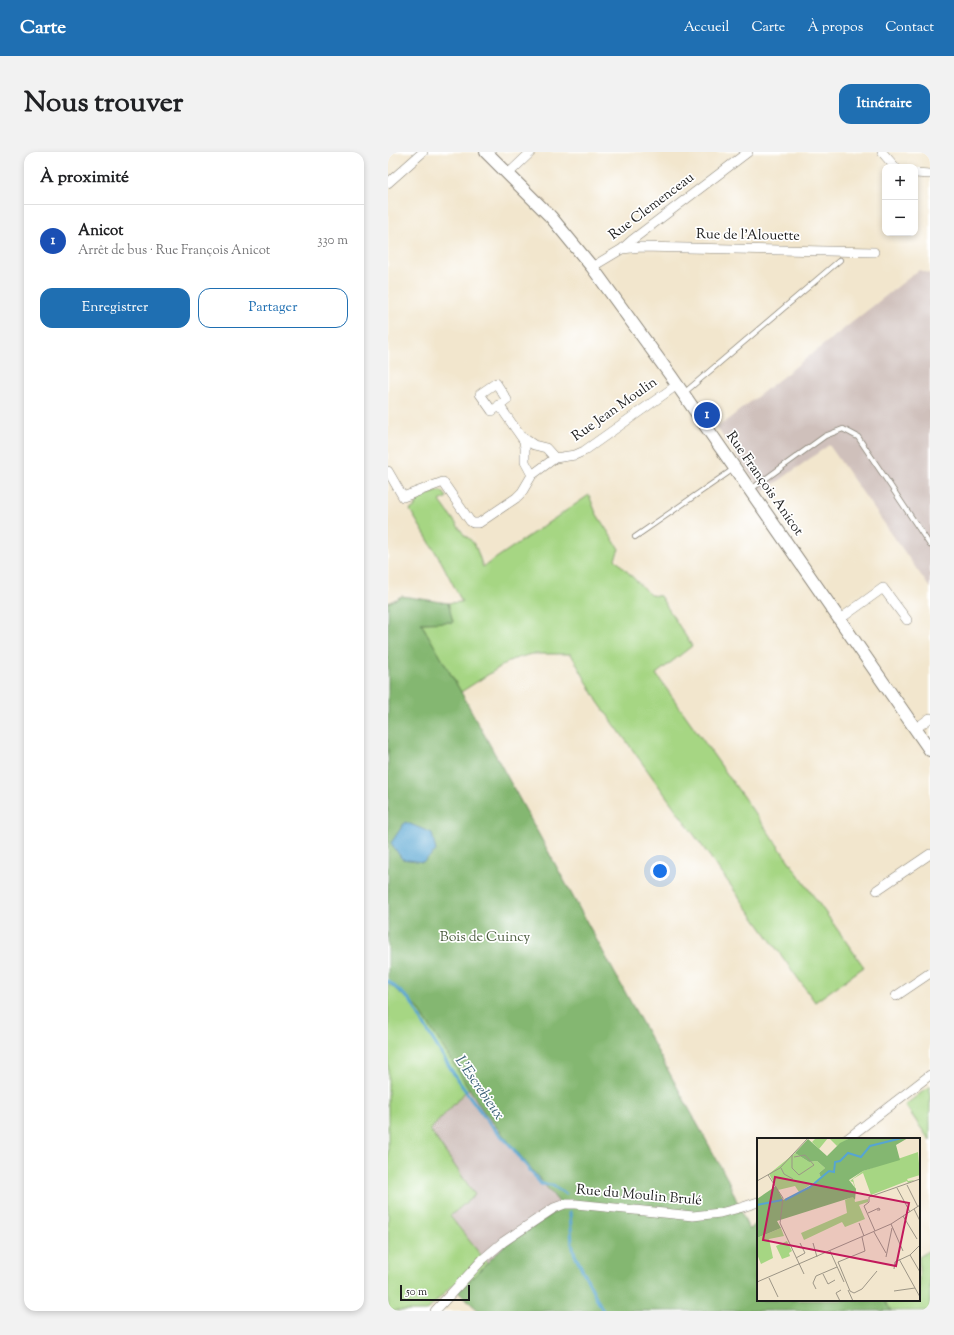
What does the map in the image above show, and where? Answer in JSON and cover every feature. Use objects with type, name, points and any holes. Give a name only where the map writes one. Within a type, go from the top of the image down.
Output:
[{"type":"street","points":[[388,183],[423,152]]},
{"type":"street","name":"Rue François Anicot","points":[[486,152],[561,228],[592,267],[680,389],[930,750]]},
{"type":"street","points":[[508,174],[532,152]]},
{"type":"street","name":"Rue Clemenceau","points":[[592,267],[622,249],[748,152]]},
{"type":"street","points":[[882,152],[892,164]]},
{"type":"street","points":[[918,173],[930,174]]},
{"type":"street","name":"Rue de l'Alouette","points":[[622,249],[641,247],[762,251],[874,252]]},
{"type":"street","name":"Rue Jean Moulin","points":[[388,471],[403,497],[443,482],[470,521],[473,523],[479,523],[520,495],[532,475],[555,458],[575,455],[584,451],[680,389]]},
{"type":"street","points":[[499,405],[525,444],[525,462],[532,475]]},
{"type":"street","points":[[520,435],[534,444],[546,448],[555,458]]},
{"type":"street","points":[[840,619],[883,588],[907,620]]},
{"type":"street","points":[[915,729],[930,718]]},
{"type":"street","points":[[877,890],[930,854]]},
{"type":"street","points":[[896,996],[930,973]]},
{"type":"street","points":[[848,1138],[930,1075]]},
{"type":"street","name":"Rue du Moulin Brulé","points":[[435,1311],[492,1250],[538,1217],[560,1205],[576,1204],[693,1216],[720,1213],[757,1202]]},
{"type":"lane","points":[[680,389],[840,260]]},
{"type":"lane","points":[[750,490],[825,436],[844,429],[858,437],[930,545]]},
{"type":"lane","points":[[635,537],[735,468]]},
{"type":"shaded area","points":[[919,270],[930,274],[930,588],[829,445],[763,492],[717,428]]},
{"type":"shaded area","points":[[469,1088],[484,1112],[563,1207],[505,1245],[487,1263],[450,1215],[430,1129]]},
{"type":"green space","points":[[442,491],[447,497],[440,501],[465,536],[475,545],[483,567],[589,495],[596,513],[619,549],[615,559],[650,595],[660,596],[692,646],[656,674],[864,967],[815,1002],[598,702],[571,654],[531,654],[511,660],[461,692],[421,623],[453,622],[448,603],[462,602],[442,563],[410,510],[416,506],[418,500],[421,498]]},
{"type":"green space","name":"Bois de Cuincy","points":[[402,596],[448,603],[453,622],[421,623],[461,692],[728,1180],[749,1230],[757,1223],[757,1301],[885,1301],[891,1311],[479,1311],[458,1292],[505,1245],[563,1207],[484,1112],[418,1008],[388,983],[388,603]]},
{"type":"green space","points":[[388,983],[418,1008],[469,1088],[430,1130],[475,1195],[450,1216],[487,1263],[458,1292],[452,1285],[427,1311],[388,1311]]},
{"type":"green space","points":[[930,1086],[930,1141],[905,1105]]},
{"type":"green space","points":[[930,1250],[930,1311],[891,1311],[885,1301],[920,1301],[920,1256]]},
{"type":"water","points":[[405,822],[432,833],[436,851],[423,862],[402,859],[391,843]]},
{"type":"waterway","name":"L'Escrebieux","points":[[388,981],[410,1000],[457,1079],[489,1123],[510,1145],[541,1184],[552,1185],[566,1194]]},
{"type":"waterway","name":"L'Escrebieux","points":[[570,1212],[572,1244],[575,1255],[603,1311]]},
{"type":"place","name":"Anicot","points":[[707,415]]}]
